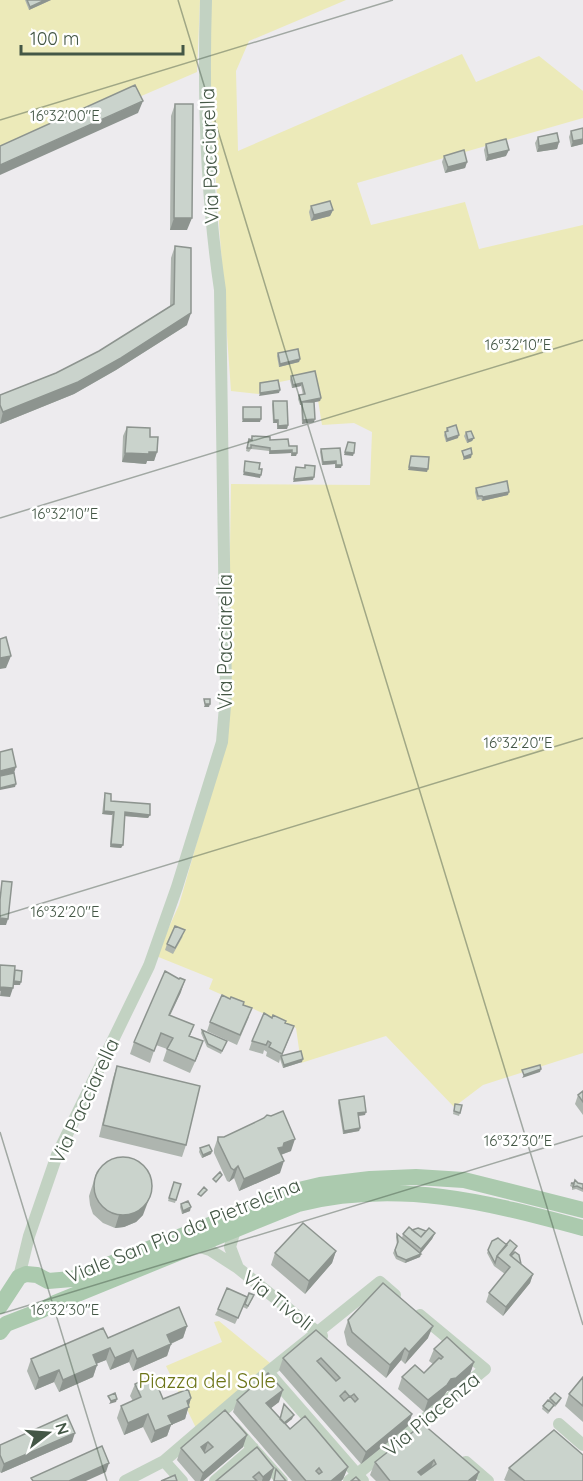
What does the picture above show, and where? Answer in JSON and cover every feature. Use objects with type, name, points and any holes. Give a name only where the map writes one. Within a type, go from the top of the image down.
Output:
[{"type":"main road","name":"Viale San Pio da Pietrelcina","points":[[19,1277],[26,1274],[43,1278],[72,1279],[299,1190],[347,1181],[416,1177],[464,1180],[583,1210]]},
{"type":"main road","name":"Viale San Pio da Pietrelcina","points":[[0,1332],[6,1324],[48,1306],[298,1204],[328,1197],[403,1193],[474,1201],[583,1228]]},
{"type":"main road","points":[[0,1306],[19,1277]]},
{"type":"main road","points":[[43,1278],[52,1293],[48,1306]]},
{"type":"street","name":"Via Pacciarella","points":[[19,1277],[57,1155],[149,966],[177,887],[222,742],[226,694],[220,290],[212,234],[208,168],[206,0]]},
{"type":"street","points":[[235,1230],[230,1247],[238,1268]]},
{"type":"street","points":[[27,1246],[43,1278]]},
{"type":"street","name":"Via Tivoli","points":[[197,1246],[210,1250],[238,1268],[335,1347]]},
{"type":"street","name":"Via Piacenza","points":[[317,1331],[380,1282],[484,1369],[356,1479]]},
{"type":"street","points":[[125,1481],[164,1461],[317,1331]]},
{"type":"street","points":[[268,1372],[356,1479]]},
{"type":"street","points":[[222,1412],[282,1481]]},
{"type":"street","points":[[559,1424],[583,1445]]},
{"type":"street","points":[[215,1481],[253,1448]]},
{"type":"street","points":[[454,1451],[487,1481]]},
{"type":"street","points":[[164,1461],[182,1481]]},
{"type":"green space","points":[[0,0],[200,0],[197,72],[0,157]]},
{"type":"green space","points":[[211,0],[346,0],[249,41],[236,71],[238,151],[462,54],[476,82],[539,56],[583,91],[583,118],[357,183],[371,225],[465,202],[479,249],[583,225],[583,1053],[483,1085],[454,1107],[386,1036],[301,1063],[296,1028],[209,989],[213,979],[156,956],[179,905],[227,737],[231,484],[370,485],[372,432],[354,423],[322,425],[314,375],[260,386],[259,394],[231,391],[211,111]]},
{"type":"green space","name":"Piazza del Sole","points":[[219,1321],[270,1363],[196,1428],[166,1366],[222,1342],[214,1322]]},
{"type":"building","points":[[27,0],[45,0],[30,7]]},
{"type":"building","points":[[135,85],[143,101],[0,165],[0,146]]},
{"type":"building","points":[[175,104],[193,104],[192,218],[174,218]]},
{"type":"building","points":[[583,128],[583,139],[573,141],[571,131]]},
{"type":"building","points":[[557,133],[559,142],[539,146],[538,137]]},
{"type":"building","points":[[506,139],[509,150],[488,155],[486,144]]},
{"type":"building","points":[[464,150],[467,162],[448,167],[444,156]]},
{"type":"building","points":[[330,201],[333,210],[314,215],[311,206]]},
{"type":"building","points":[[175,246],[191,248],[191,313],[121,358],[78,382],[3,412],[0,395],[56,373],[99,351],[174,304]]},
{"type":"building","points":[[298,349],[300,359],[280,364],[278,353]]},
{"type":"building","points":[[315,371],[321,398],[301,402],[299,395],[305,394],[302,383],[293,385],[291,376]]},
{"type":"building","points":[[278,380],[280,390],[260,393],[260,383]]},
{"type":"building","points":[[273,401],[287,401],[288,425],[278,426],[278,420],[274,420]]},
{"type":"building","points":[[302,402],[314,402],[315,419],[303,420]]},
{"type":"building","points":[[243,407],[261,407],[261,419],[243,419]]},
{"type":"building","points":[[456,425],[459,435],[447,439],[445,432],[448,431],[447,428]]},
{"type":"building","points":[[127,427],[150,428],[150,437],[158,437],[157,452],[125,453]]},
{"type":"building","points":[[471,431],[474,438],[468,440],[466,432]]},
{"type":"building","points":[[252,436],[270,437],[270,440],[288,439],[289,446],[297,446],[297,453],[292,453],[292,450],[270,451],[270,448],[251,445],[251,448],[247,448]]},
{"type":"building","points":[[348,442],[355,443],[354,453],[345,452]]},
{"type":"building","points":[[340,448],[342,465],[336,465],[336,461],[323,462],[321,449]]},
{"type":"building","points":[[471,448],[472,454],[464,457],[462,451]]},
{"type":"building","points":[[411,456],[429,457],[428,469],[409,467]]},
{"type":"building","points":[[245,461],[260,463],[261,475],[244,472]]},
{"type":"building","points":[[305,465],[315,466],[314,477],[294,479],[296,467],[305,468]]},
{"type":"building","points":[[507,481],[509,492],[478,496],[476,488]]},
{"type":"building","points":[[6,637],[11,656],[0,658],[0,639]]},
{"type":"building","points":[[204,699],[210,699],[210,704],[205,704]]},
{"type":"building","points":[[12,749],[16,767],[0,771],[0,752]]},
{"type":"building","points":[[14,773],[16,784],[0,788],[0,776]]},
{"type":"building","points":[[105,793],[111,794],[111,801],[150,804],[150,815],[125,812],[123,845],[111,844],[114,812],[104,811]]},
{"type":"building","points":[[2,881],[12,882],[8,919],[0,918]]},
{"type":"building","points":[[175,926],[185,930],[175,948],[167,944]]},
{"type":"building","points":[[0,965],[15,966],[13,988],[1,987],[0,991]]},
{"type":"building","points":[[15,970],[22,971],[21,982],[14,981]]},
{"type":"building","points":[[165,971],[185,980],[169,1015],[194,1025],[189,1036],[203,1041],[195,1061],[167,1049],[173,1038],[161,1033],[154,1051],[134,1042]]},
{"type":"building","points":[[222,995],[244,1002],[243,1005],[252,1008],[240,1035],[210,1022]]},
{"type":"building","points":[[264,1013],[294,1026],[282,1054],[269,1047],[271,1043],[268,1041],[266,1045],[252,1041]]},
{"type":"building","points":[[202,1030],[227,1041],[222,1051],[208,1044]]},
{"type":"building","points":[[301,1051],[303,1059],[284,1065],[281,1056]]},
{"type":"building","points":[[540,1065],[541,1069],[524,1075],[522,1070]]},
{"type":"building","points":[[117,1066],[200,1086],[186,1145],[103,1125]]},
{"type":"building","points":[[583,1091],[583,1102],[578,1095]]},
{"type":"building","points":[[364,1096],[366,1112],[358,1113],[360,1128],[344,1131],[339,1100]]},
{"type":"building","points":[[455,1104],[462,1105],[460,1113],[454,1111]]},
{"type":"building","points":[[283,1111],[295,1139],[278,1148],[284,1161],[244,1179],[238,1166],[234,1170],[231,1168],[218,1137],[224,1137],[267,1115],[271,1116]]},
{"type":"building","points":[[209,1145],[212,1151],[203,1155],[200,1148]]},
{"type":"building","points":[[117,1157],[129,1157],[144,1165],[152,1180],[152,1192],[144,1207],[129,1215],[117,1215],[102,1207],[94,1192],[94,1180],[102,1165]]},
{"type":"building","points":[[220,1172],[222,1175],[216,1182],[213,1179]]},
{"type":"building","points":[[575,1180],[583,1184],[583,1189],[573,1187],[574,1184],[571,1183]]},
{"type":"building","points":[[174,1182],[181,1184],[176,1200],[169,1198]]},
{"type":"building","points":[[204,1187],[207,1190],[201,1196],[198,1194]]},
{"type":"building","points":[[188,1201],[191,1207],[183,1211],[181,1204]]},
{"type":"building","points":[[303,1223],[336,1251],[309,1281],[275,1253]]},
{"type":"building","points":[[409,1227],[421,1237],[429,1228],[435,1233],[421,1249],[403,1234]]},
{"type":"building","points":[[418,1228],[426,1231],[421,1237],[412,1230]]},
{"type":"building","points":[[397,1234],[421,1254],[406,1260],[397,1256],[395,1250],[398,1242]]},
{"type":"building","points":[[498,1238],[507,1245],[497,1256],[495,1263],[488,1250],[492,1241]]},
{"type":"building","points":[[510,1240],[517,1246],[510,1255],[533,1274],[506,1307],[489,1293],[510,1267],[497,1256]]},
{"type":"building","points":[[515,1252],[519,1255],[521,1264],[511,1256]]},
{"type":"building","points":[[383,1283],[433,1326],[409,1352],[405,1348],[390,1365],[352,1332],[348,1320]]},
{"type":"building","points":[[227,1288],[247,1297],[238,1318],[218,1309]]},
{"type":"building","points":[[249,1293],[254,1295],[248,1306],[245,1304]]},
{"type":"building","points":[[179,1307],[187,1326],[167,1335],[171,1344],[137,1359],[133,1350],[115,1358],[110,1348],[93,1355],[97,1365],[63,1380],[59,1370],[39,1378],[31,1359],[103,1328],[108,1338]]},
{"type":"building","points":[[316,1330],[412,1414],[366,1452],[283,1358]],"holes":[[[321,1358],[340,1378],[336,1381],[317,1361]],[[345,1391],[350,1396],[344,1401],[340,1396]],[[354,1394],[358,1399],[355,1402],[351,1397]]]},
{"type":"building","points":[[447,1337],[474,1362],[428,1400],[402,1377],[415,1365],[424,1373],[439,1358],[441,1359],[443,1357],[434,1349]]},
{"type":"building","points":[[268,1373],[283,1390],[266,1403],[290,1429],[305,1416],[348,1467],[331,1481],[306,1481],[237,1400]]},
{"type":"building","points":[[153,1375],[163,1399],[188,1389],[191,1398],[187,1401],[189,1407],[168,1416],[172,1424],[155,1431],[148,1414],[128,1423],[121,1406],[141,1397],[135,1384]]},
{"type":"building","points":[[583,1377],[583,1406],[569,1394]]},
{"type":"building","points":[[115,1393],[117,1399],[111,1401],[108,1396]]},
{"type":"building","points":[[555,1393],[561,1398],[556,1404],[550,1398]]},
{"type":"building","points":[[548,1400],[554,1405],[549,1411],[543,1406]]},
{"type":"building","points":[[284,1404],[294,1415],[284,1423],[280,1419]]},
{"type":"building","points":[[225,1410],[247,1435],[203,1473],[181,1448]],"holes":[[[208,1442],[213,1447],[205,1453],[201,1447]]]},
{"type":"building","points":[[67,1415],[75,1433],[4,1464],[0,1455],[0,1445]]},
{"type":"building","points":[[423,1424],[479,1472],[468,1481],[390,1481],[375,1462]],"holes":[[[434,1460],[436,1464],[421,1475],[418,1472]]]},
{"type":"building","points":[[554,1430],[583,1455],[583,1481],[525,1481],[509,1468]]},
{"type":"building","points":[[102,1446],[109,1463],[69,1481],[33,1481],[31,1478]]},
{"type":"building","points":[[257,1447],[274,1468],[263,1477],[259,1472],[253,1477],[257,1481],[216,1481]]},
{"type":"building","points":[[276,1469],[286,1481],[274,1481]]},
{"type":"building","points":[[175,1475],[177,1481],[161,1481]]}]
